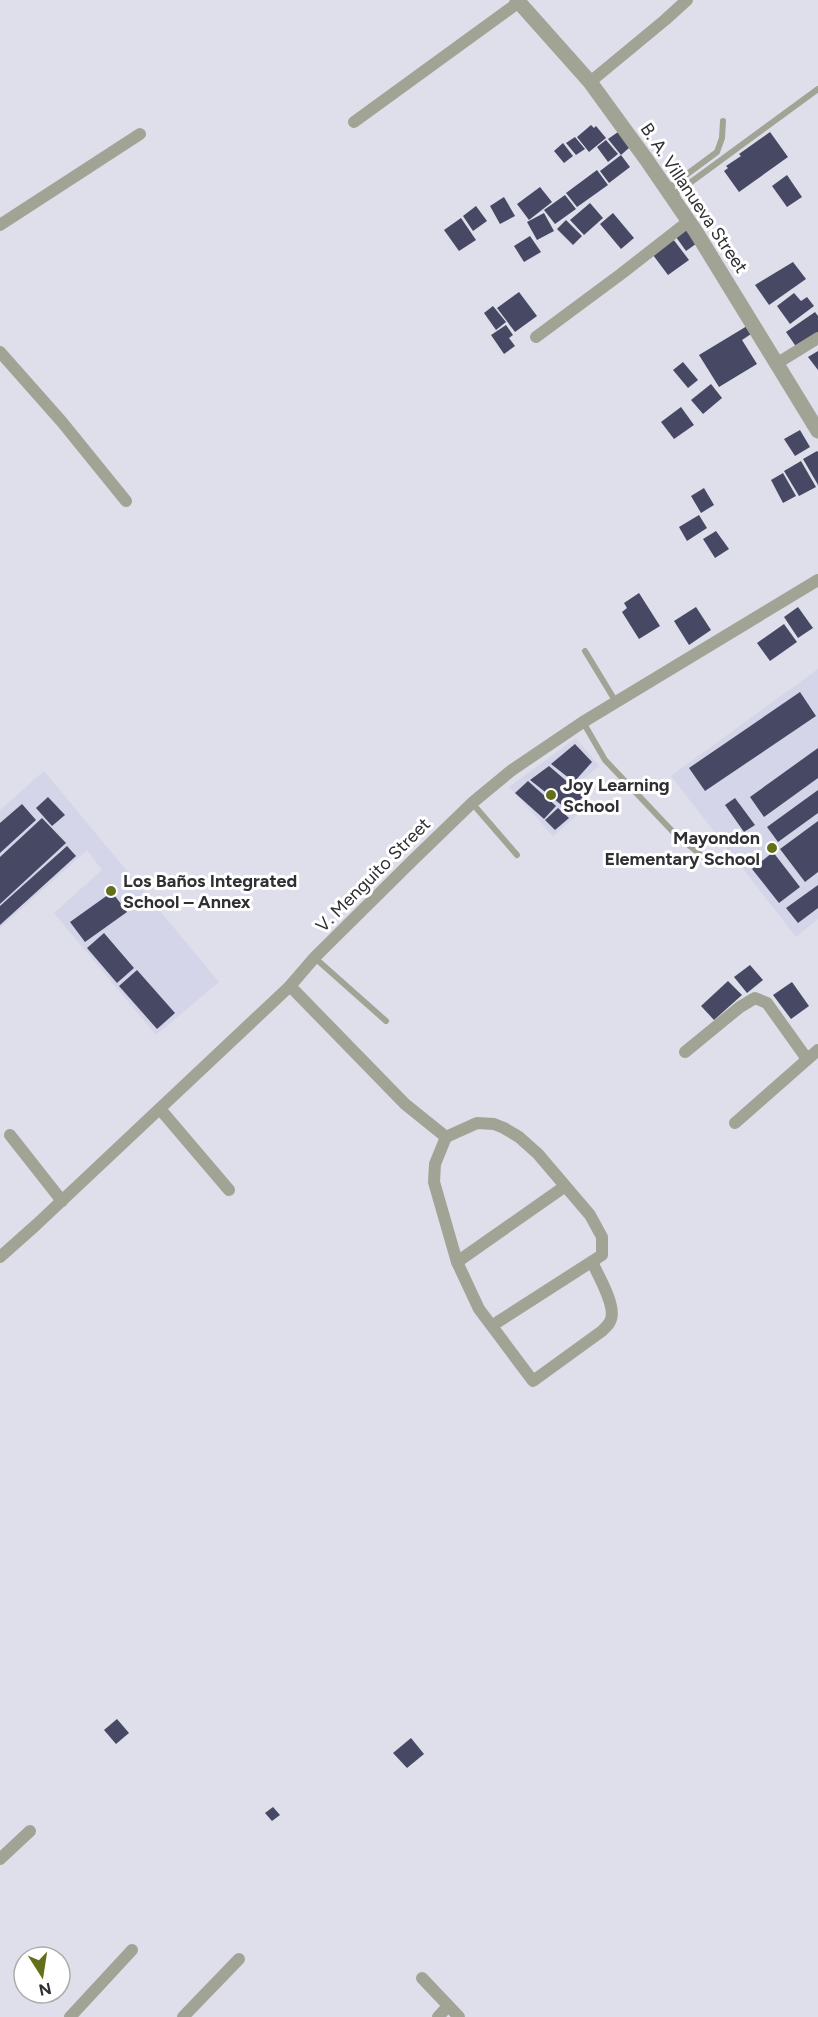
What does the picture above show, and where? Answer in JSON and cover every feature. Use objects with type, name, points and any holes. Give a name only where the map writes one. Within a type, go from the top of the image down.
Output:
[{"type":"street","points":[[590,82],[687,0]]},
{"type":"street","points":[[354,122],[518,1]]},
{"type":"street","name":"B. A. Villanueva Street","points":[[518,1],[590,82],[689,221],[818,431]]},
{"type":"street","points":[[0,225],[140,134]]},
{"type":"street","points":[[536,338],[689,221]]},
{"type":"street","points":[[776,364],[818,338]]},
{"type":"street","points":[[0,352],[62,422],[126,501]]},
{"type":"street","name":"V. Menguito Street","points":[[0,1257],[290,986],[315,957],[472,803],[512,770],[584,722],[818,580]]},
{"type":"street","points":[[290,986],[405,1104],[446,1137]]},
{"type":"street","points":[[685,1052],[740,1007],[755,999],[767,1003],[807,1059]]},
{"type":"street","points":[[735,1123],[818,1050]]},
{"type":"street","points":[[160,1109],[230,1190]]},
{"type":"street","points":[[493,1325],[602,1255],[602,1237],[590,1215],[538,1154],[504,1128],[494,1124],[477,1123],[446,1137],[435,1164],[434,1182],[457,1262],[479,1309],[533,1381],[603,1331],[611,1321],[612,1313],[607,1294],[592,1262]]},
{"type":"street","points":[[10,1135],[62,1201]]},
{"type":"street","points":[[457,1262],[564,1187]]},
{"type":"street","points":[[0,1859],[30,1831]]},
{"type":"street","points":[[70,2017],[132,1950]]},
{"type":"street","points":[[183,2017],[239,1959]]},
{"type":"street","points":[[422,1978],[459,2017]]},
{"type":"street","points":[[438,2017],[448,2006]]},
{"type":"lane","points":[[669,193],[818,89]]},
{"type":"lane","points":[[669,193],[717,152],[722,138],[723,122]]},
{"type":"lane","points":[[585,651],[616,702]]},
{"type":"lane","points":[[584,722],[605,760],[674,833],[707,860]]},
{"type":"lane","points":[[472,803],[517,855]]},
{"type":"lane","points":[[315,957],[386,1021]]},
{"type":"shaded area","name":"Mayondon Elementary School","points":[[818,669],[818,919],[796,937],[671,776]]},
{"type":"shaded area","name":"Joy Learning School","points":[[576,738],[599,766],[578,783],[591,803],[553,836],[509,787]]},
{"type":"shaded area","name":"Los Baños Integrated School – Annex","points":[[44,771],[219,982],[156,1035],[54,913],[102,870],[87,850],[0,928],[0,810]]},
{"type":"building","points":[[591,125],[594,128],[596,126],[606,138],[589,152],[577,137]]},
{"type":"building","points":[[618,132],[630,147],[621,155],[608,139]]},
{"type":"building","points":[[770,132],[788,157],[739,192],[724,171],[728,168],[726,166]]},
{"type":"building","points":[[575,137],[585,149],[576,155],[566,143]]},
{"type":"building","points":[[606,140],[618,154],[608,162],[597,147]]},
{"type":"building","points":[[563,143],[573,156],[564,163],[554,151]]},
{"type":"building","points":[[621,155],[630,167],[609,183],[600,171]]},
{"type":"building","points":[[597,170],[608,185],[577,207],[566,193]]},
{"type":"building","points":[[787,175],[802,197],[787,207],[772,186]]},
{"type":"building","points":[[540,187],[552,202],[529,220],[517,204]]},
{"type":"building","points":[[565,195],[576,209],[555,224],[544,210]]},
{"type":"building","points":[[504,197],[515,216],[500,224],[490,206]]},
{"type":"building","points":[[590,203],[603,218],[584,235],[570,220]]},
{"type":"building","points":[[476,206],[487,221],[473,231],[463,216]]},
{"type":"building","points":[[544,213],[554,231],[537,240],[527,222]]},
{"type":"building","points":[[613,213],[634,238],[621,249],[600,224]]},
{"type":"building","points":[[461,218],[476,240],[459,251],[444,230]]},
{"type":"building","points":[[566,220],[582,236],[573,245],[557,229]]},
{"type":"building","points":[[690,226],[700,241],[686,251],[676,237]]},
{"type":"building","points":[[530,236],[541,252],[524,262],[514,246]]},
{"type":"building","points":[[673,239],[689,260],[668,275],[653,255]]},
{"type":"building","points":[[793,262],[806,279],[769,305],[755,285]]},
{"type":"building","points":[[519,292],[537,316],[515,332],[497,308]]},
{"type":"building","points":[[794,293],[801,301],[807,297],[814,306],[790,324],[777,306]]},
{"type":"building","points":[[493,306],[506,322],[496,330],[484,313]]},
{"type":"building","points":[[815,312],[818,316],[818,334],[797,348],[786,332]]},
{"type":"building","points":[[506,325],[513,335],[509,338],[515,346],[504,354],[491,335]]},
{"type":"building","points":[[747,326],[751,334],[742,340],[757,364],[719,387],[699,355]]},
{"type":"building","points":[[818,351],[818,370],[808,357]]},
{"type":"building","points":[[683,362],[698,380],[688,388],[673,370]]},
{"type":"building","points":[[711,384],[722,398],[703,414],[691,400]]},
{"type":"building","points":[[681,407],[694,425],[674,439],[661,422]]},
{"type":"building","points":[[800,430],[810,447],[795,456],[784,439]]},
{"type":"building","points":[[818,452],[818,485],[803,459]]},
{"type":"building","points":[[801,461],[816,487],[799,496],[784,471]]},
{"type":"building","points":[[783,473],[796,496],[783,503],[771,480]]},
{"type":"building","points":[[704,488],[714,505],[701,513],[691,496]]},
{"type":"building","points":[[699,515],[707,528],[687,541],[679,527]]},
{"type":"building","points":[[716,531],[729,549],[715,558],[703,539]]},
{"type":"building","points":[[639,593],[660,626],[639,639],[622,612],[627,608],[624,603]]},
{"type":"building","points":[[696,607],[711,630],[689,645],[674,621]]},
{"type":"building","points":[[798,607],[813,628],[798,638],[784,617]]},
{"type":"building","points":[[784,624],[797,642],[770,661],[757,643]]},
{"type":"building","points":[[800,692],[816,716],[705,791],[689,768]]},
{"type":"building","points":[[575,744],[592,762],[574,782],[551,764]]},
{"type":"building","points":[[818,748],[818,778],[764,817],[750,797]]},
{"type":"building","points":[[549,766],[584,796],[569,811],[530,780]]},
{"type":"building","points":[[528,781],[556,806],[544,819],[515,793]]},
{"type":"building","points":[[818,790],[818,813],[778,842],[767,827]]},
{"type":"building","points":[[48,797],[65,815],[52,826],[36,808]]},
{"type":"building","points":[[735,798],[755,825],[744,832],[725,805]]},
{"type":"building","points":[[22,804],[36,820],[0,853],[0,823]]},
{"type":"building","points":[[558,808],[569,818],[555,830],[545,820]]},
{"type":"building","points":[[42,818],[66,843],[0,904],[0,857]]},
{"type":"building","points":[[818,821],[818,872],[805,882],[780,849]]},
{"type":"building","points":[[67,846],[76,856],[0,925],[0,906]]},
{"type":"building","points":[[773,852],[800,887],[779,903],[752,869]]},
{"type":"building","points":[[818,885],[818,908],[798,923],[786,908]]},
{"type":"building","points":[[112,892],[127,912],[85,942],[70,922]]},
{"type":"building","points":[[104,933],[134,968],[117,983],[87,948]]},
{"type":"building","points":[[750,965],[763,980],[747,993],[734,977]]},
{"type":"building","points":[[137,970],[175,1013],[157,1029],[119,986]]},
{"type":"building","points":[[728,981],[742,995],[714,1020],[701,1006]]},
{"type":"building","points":[[792,982],[809,1006],[791,1019],[773,995]]},
{"type":"building","points":[[117,1719],[129,1733],[116,1744],[104,1730]]},
{"type":"building","points":[[411,1738],[424,1754],[407,1768],[393,1753]]},
{"type":"building","points":[[273,1807],[280,1815],[272,1821],[265,1813]]},
{"type":"place","name":"Joy Learning School","points":[[551,795]]},
{"type":"place","name":"Mayondon Elementary School","points":[[772,848]]},
{"type":"place","name":"Los Baños Integrated School – Annex","points":[[111,891]]}]
